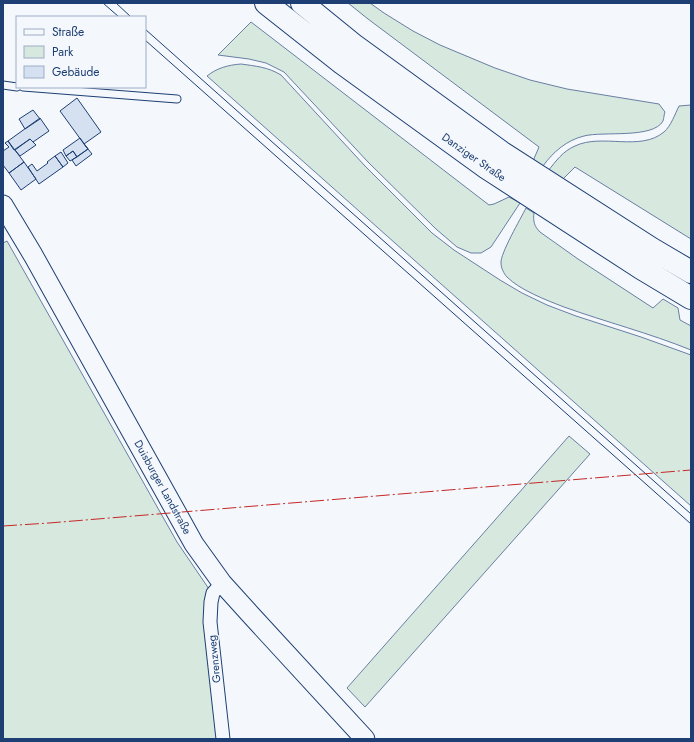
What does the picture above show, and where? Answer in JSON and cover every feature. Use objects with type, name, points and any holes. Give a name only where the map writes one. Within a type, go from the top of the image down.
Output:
[{"type":"highway","name":"Danziger Straße","points":[[266,3],[342,62],[487,168],[641,268],[691,298]]},
{"type":"highway","name":"Danziger Straße","points":[[302,3],[355,46],[501,152],[652,249],[691,272]]},
{"type":"main road","name":"Duisburger Landstraße","points":[[3,205],[33,255],[194,544],[222,583],[365,739]]},
{"type":"street","name":"Grenzweg","points":[[222,583],[213,593],[210,622],[223,739]]},
{"type":"lane","points":[[3,86],[16,86]]},
{"type":"lane","points":[[36,88],[177,99]]},
{"type":"green space","points":[[348,3],[370,3],[413,31],[440,45],[495,68],[530,80],[567,89],[659,104],[665,112],[663,121],[658,127],[649,130],[584,136],[572,140],[561,147],[543,166],[533,161],[539,147]]},
{"type":"green space","points":[[251,22],[489,205],[509,197],[520,203],[491,247],[481,253],[471,253],[457,247],[436,229],[368,162],[284,72],[266,63],[218,55]]},
{"type":"green space","points":[[241,64],[256,66],[281,75],[365,166],[432,233],[454,250],[500,280],[547,305],[691,355],[691,506],[207,76],[223,67]]},
{"type":"green space","points":[[691,105],[691,239],[575,167],[563,179],[548,171],[567,151],[586,142],[632,142],[654,138],[664,132],[671,123],[679,106]]},
{"type":"green space","points":[[526,208],[534,213],[534,223],[540,232],[578,259],[653,308],[663,299],[678,308],[680,320],[691,326],[691,350],[564,307],[534,294],[512,282],[503,271],[501,265],[502,258],[507,244]]},
{"type":"green space","points":[[7,241],[177,542],[209,589],[221,739],[3,739],[3,243]]},
{"type":"green space","points":[[569,436],[590,454],[365,707],[347,688]]},
{"type":"building","points":[[77,98],[101,132],[84,144],[60,111]]},
{"type":"building","points":[[33,110],[40,119],[25,129],[19,119]]},
{"type":"building","points":[[40,118],[49,131],[33,142],[30,139],[14,150],[8,141]]},
{"type":"building","points":[[80,138],[88,149],[77,157],[73,151],[66,156],[63,150]]},
{"type":"building","points":[[30,139],[36,145],[20,156],[15,150]]},
{"type":"building","points":[[8,141],[24,162],[9,173],[3,165],[3,151],[9,147],[5,143]]},
{"type":"building","points":[[88,149],[92,154],[76,166],[72,160]]},
{"type":"building","points":[[73,151],[77,157],[70,161],[66,156]]},
{"type":"building","points":[[61,152],[68,163],[63,167],[55,156]]},
{"type":"building","points":[[55,156],[63,167],[39,184],[28,167],[32,164],[37,171]]},
{"type":"building","points":[[24,162],[36,179],[21,190],[9,173]]},
{"type":"tram line","points":[[103,3],[118,16]]},
{"type":"tram line","points":[[116,3],[130,16]]},
{"type":"tram line","points":[[146,30],[691,514]]},
{"type":"tram line","points":[[146,41],[691,524]]},
{"type":"power","points":[[3,526],[691,470]]}]
